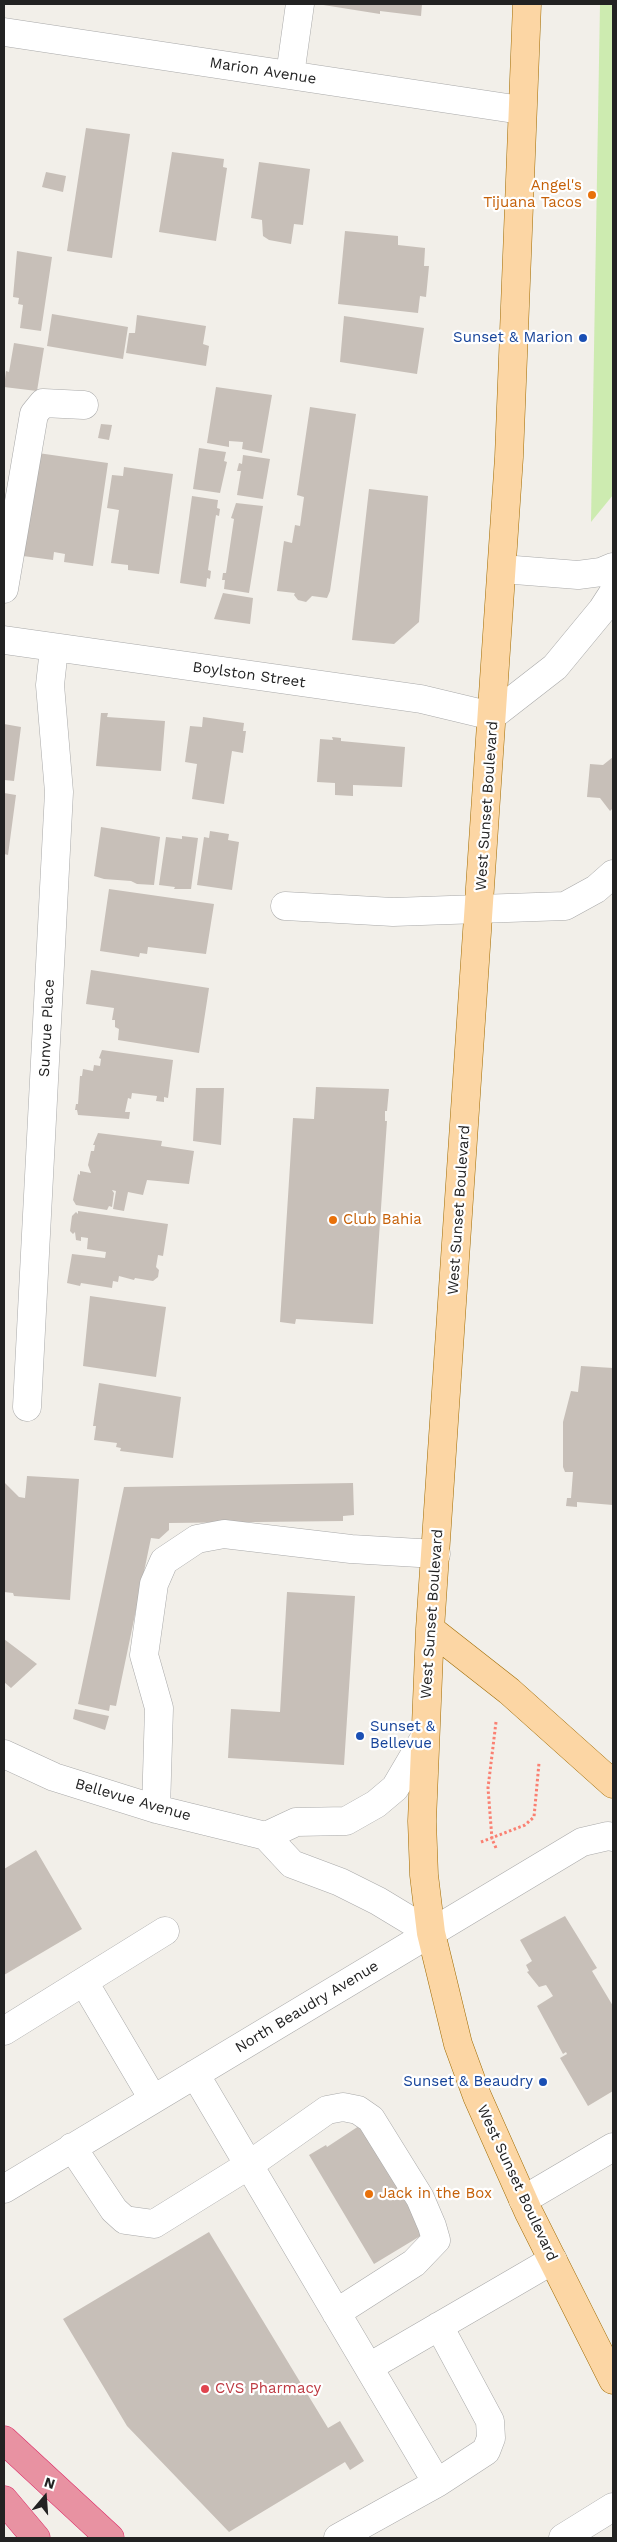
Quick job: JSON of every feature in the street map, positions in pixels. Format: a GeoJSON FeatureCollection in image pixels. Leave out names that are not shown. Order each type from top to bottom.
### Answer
{"type":"FeatureCollection","features":[{"type":"Feature","properties":{"kind":"highway"},"geometry":{"type":"LineString","coordinates":[[4,2440],[110,2538]]}},
{"type":"Feature","properties":{"kind":"highway"},"geometry":{"type":"LineString","coordinates":[[4,2500],[36,2538]]}},
{"type":"Feature","properties":{"kind":"main road","name":"West Sunset Boulevard"},"geometry":{"type":"LineString","coordinates":[[527,4],[514,351],[502,569],[430,1629],[422,1821],[424,1875],[431,1933],[458,2044],[477,2096],[523,2200],[613,2380]]}},
{"type":"Feature","properties":{"kind":"main road"},"geometry":{"type":"LineString","coordinates":[[430,1629],[509,1691],[613,1784]]}},
{"type":"Feature","properties":{"kind":"street"},"geometry":{"type":"LineString","coordinates":[[290,75],[300,4]]}},
{"type":"Feature","properties":{"kind":"street","name":"Marion Avenue"},"geometry":{"type":"LineString","coordinates":[[4,32],[522,110]]}},
{"type":"Feature","properties":{"kind":"street"},"geometry":{"type":"LineString","coordinates":[[4,589],[34,414],[43,402],[84,405]]}},
{"type":"Feature","properties":{"kind":"street"},"geometry":{"type":"LineString","coordinates":[[502,569],[578,575],[601,572],[613,567]]}},
{"type":"Feature","properties":{"kind":"street"},"geometry":{"type":"LineString","coordinates":[[492,716],[555,666],[602,610],[613,593]]}},
{"type":"Feature","properties":{"kind":"street","name":"Boylston Street"},"geometry":{"type":"LineString","coordinates":[[4,640],[54,649],[421,699],[492,716]]}},
{"type":"Feature","properties":{"kind":"street","name":"Sunvue Place"},"geometry":{"type":"LineString","coordinates":[[27,1407],[59,792],[50,685],[54,649]]}},
{"type":"Feature","properties":{"kind":"street"},"geometry":{"type":"LineString","coordinates":[[285,906],[393,912],[565,906],[596,889],[613,874]]}},
{"type":"Feature","properties":{"kind":"street"},"geometry":{"type":"LineString","coordinates":[[156,1809],[159,1708],[144,1656],[154,1584],[164,1561],[197,1539],[224,1534],[351,1549],[436,1554]]}},
{"type":"Feature","properties":{"kind":"street"},"geometry":{"type":"LineString","coordinates":[[425,1737],[395,1788],[376,1804],[346,1822],[296,1822],[266,1836],[292,1864],[348,1886],[431,1933]]}},
{"type":"Feature","properties":{"kind":"street","name":"Bellevue Avenue"},"geometry":{"type":"LineString","coordinates":[[4,1754],[54,1777],[156,1809],[266,1836]]}},
{"type":"Feature","properties":{"kind":"street","name":"North Beaudry Avenue"},"geometry":{"type":"LineString","coordinates":[[4,2189],[582,1842],[608,1836],[613,1837]]}},
{"type":"Feature","properties":{"kind":"street"},"geometry":{"type":"LineString","coordinates":[[4,2031],[165,1931]]}},
{"type":"Feature","properties":{"kind":"street"},"geometry":{"type":"LineString","coordinates":[[84,1982],[153,2099]]}},
{"type":"Feature","properties":{"kind":"street"},"geometry":{"type":"LineString","coordinates":[[194,2074],[437,2483]]}},
{"type":"Feature","properties":{"kind":"street"},"geometry":{"type":"LineString","coordinates":[[72,2147],[114,2210],[125,2220],[154,2224],[249,2165],[327,2110],[342,2107],[358,2110],[371,2119],[420,2198],[436,2240],[414,2263],[336,2313]]}},
{"type":"Feature","properties":{"kind":"street"},"geometry":{"type":"LineString","coordinates":[[523,2200],[613,2147]]}},
{"type":"Feature","properties":{"kind":"street"},"geometry":{"type":"LineString","coordinates":[[369,2367],[553,2260]]}},
{"type":"Feature","properties":{"kind":"street"},"geometry":{"type":"LineString","coordinates":[[338,2538],[437,2483],[486,2451],[491,2438],[490,2421],[439,2326]]}},
{"type":"Feature","properties":{"kind":"street"},"geometry":{"type":"LineString","coordinates":[[563,2538],[613,2507]]}},
{"type":"Feature","properties":{"kind":"path"},"geometry":{"type":"LineString","coordinates":[[496,1848],[492,1840],[488,1788],[497,1718],[505,1723]]}},
{"type":"Feature","properties":{"kind":"path"},"geometry":{"type":"LineString","coordinates":[[481,1842],[492,1840],[525,1825],[534,1817],[536,1777],[540,1756]]}},
{"type":"Feature","properties":{"kind":"green space"},"geometry":{"type":"Polygon","coordinates":[[[600,4],[613,4],[613,495],[591,522],[600,4]]]}},
{"type":"Feature","properties":{"kind":"building"},"geometry":{"type":"Polygon","coordinates":[[[317,4],[422,4],[421,16],[380,11],[380,14],[317,4]]]}},
{"type":"Feature","properties":{"kind":"building"},"geometry":{"type":"Polygon","coordinates":[[[86,128],[130,134],[112,258],[67,251],[86,128]]]}},
{"type":"Feature","properties":{"kind":"building"},"geometry":{"type":"Polygon","coordinates":[[[172,152],[224,159],[223,167],[227,168],[216,241],[159,232],[172,152]]]}},
{"type":"Feature","properties":{"kind":"building"},"geometry":{"type":"Polygon","coordinates":[[[259,162],[310,169],[303,225],[294,224],[291,244],[269,240],[263,236],[262,220],[251,218],[259,162]]]}},
{"type":"Feature","properties":{"kind":"building"},"geometry":{"type":"Polygon","coordinates":[[[46,172],[66,176],[63,192],[42,187],[46,172]]]}},
{"type":"Feature","properties":{"kind":"building"},"geometry":{"type":"Polygon","coordinates":[[[345,231],[398,236],[398,245],[425,248],[424,266],[429,266],[426,297],[420,296],[418,313],[338,304],[345,231]]]}},
{"type":"Feature","properties":{"kind":"building"},"geometry":{"type":"Polygon","coordinates":[[[17,251],[52,257],[41,331],[20,328],[23,305],[18,304],[19,298],[13,297],[17,251]]]}},
{"type":"Feature","properties":{"kind":"building"},"geometry":{"type":"Polygon","coordinates":[[[52,314],[128,327],[123,359],[47,346],[52,314]]]}},
{"type":"Feature","properties":{"kind":"building"},"geometry":{"type":"Polygon","coordinates":[[[137,315],[206,326],[203,344],[209,346],[206,366],[126,353],[129,333],[135,333],[137,315]]]}},
{"type":"Feature","properties":{"kind":"building"},"geometry":{"type":"Polygon","coordinates":[[[344,316],[424,328],[417,374],[340,362],[344,316]]]}},
{"type":"Feature","properties":{"kind":"building"},"geometry":{"type":"Polygon","coordinates":[[[14,343],[44,348],[37,391],[4,387],[6,371],[9,372],[14,343]]]}},
{"type":"Feature","properties":{"kind":"building"},"geometry":{"type":"Polygon","coordinates":[[[216,387],[272,395],[262,453],[242,449],[243,442],[229,441],[229,447],[207,443],[216,387]]]}},
{"type":"Feature","properties":{"kind":"building"},"geometry":{"type":"Polygon","coordinates":[[[310,407],[356,414],[330,591],[327,598],[312,596],[306,602],[298,600],[294,595],[295,593],[277,591],[284,541],[292,543],[295,525],[300,526],[304,497],[297,495],[310,407]]]}},
{"type":"Feature","properties":{"kind":"building"},"geometry":{"type":"Polygon","coordinates":[[[101,424],[112,425],[109,440],[98,438],[101,424]]]}},
{"type":"Feature","properties":{"kind":"building"},"geometry":{"type":"Polygon","coordinates":[[[199,448],[226,452],[224,461],[227,462],[220,493],[193,489],[199,448]]]}},
{"type":"Feature","properties":{"kind":"building"},"geometry":{"type":"Polygon","coordinates":[[[38,453],[108,463],[93,566],[64,562],[65,554],[54,552],[53,560],[23,556],[38,453]]]}},
{"type":"Feature","properties":{"kind":"building"},"geometry":{"type":"Polygon","coordinates":[[[243,455],[270,459],[263,499],[237,495],[241,471],[237,471],[239,463],[242,464],[243,455]]]}},
{"type":"Feature","properties":{"kind":"building"},"geometry":{"type":"Polygon","coordinates":[[[124,467],[173,474],[159,574],[128,570],[128,565],[111,563],[119,510],[107,508],[112,475],[123,476],[124,467]]]}},
{"type":"Feature","properties":{"kind":"building"},"geometry":{"type":"Polygon","coordinates":[[[369,489],[428,496],[419,622],[394,644],[352,640],[369,489]]]}},
{"type":"Feature","properties":{"kind":"building"},"geometry":{"type":"Polygon","coordinates":[[[192,496],[218,500],[217,508],[220,509],[219,516],[216,515],[208,570],[211,571],[210,579],[207,578],[206,587],[180,583],[192,496]]]}},
{"type":"Feature","properties":{"kind":"building"},"geometry":{"type":"Polygon","coordinates":[[[236,503],[263,506],[249,593],[224,589],[225,580],[222,580],[223,573],[226,573],[234,519],[231,518],[236,503]]]}},
{"type":"Feature","properties":{"kind":"building"},"geometry":{"type":"Polygon","coordinates":[[[223,593],[253,598],[250,624],[214,619],[223,593]]]}},
{"type":"Feature","properties":{"kind":"building"},"geometry":{"type":"Polygon","coordinates":[[[101,713],[108,713],[107,717],[165,721],[161,771],[96,766],[101,713]]]}},
{"type":"Feature","properties":{"kind":"building"},"geometry":{"type":"Polygon","coordinates":[[[203,717],[244,723],[243,731],[246,731],[243,753],[232,751],[224,804],[192,799],[197,764],[185,762],[190,726],[202,727],[203,717]]]}},
{"type":"Feature","properties":{"kind":"building"},"geometry":{"type":"Polygon","coordinates":[[[4,724],[21,727],[14,781],[4,780],[4,724]]]}},
{"type":"Feature","properties":{"kind":"building"},"geometry":{"type":"Polygon","coordinates":[[[332,737],[341,738],[341,741],[405,747],[402,787],[353,785],[353,796],[335,795],[335,783],[317,782],[320,739],[333,740],[332,737]]]}},
{"type":"Feature","properties":{"kind":"building"},"geometry":{"type":"Polygon","coordinates":[[[613,757],[613,808],[610,811],[600,798],[587,797],[590,764],[603,765],[613,757]]]}},
{"type":"Feature","properties":{"kind":"building"},"geometry":{"type":"Polygon","coordinates":[[[4,793],[16,795],[8,855],[4,854],[4,793]]]}},
{"type":"Feature","properties":{"kind":"building"},"geometry":{"type":"Polygon","coordinates":[[[101,827],[160,837],[154,885],[137,884],[131,881],[104,879],[94,876],[101,827]]]}},
{"type":"Feature","properties":{"kind":"building"},"geometry":{"type":"Polygon","coordinates":[[[210,831],[229,834],[228,840],[239,842],[232,890],[197,885],[204,837],[209,838],[210,831]]]}},
{"type":"Feature","properties":{"kind":"building"},"geometry":{"type":"Polygon","coordinates":[[[182,836],[198,838],[191,889],[174,889],[175,887],[159,885],[166,837],[182,839],[182,836]]]}},
{"type":"Feature","properties":{"kind":"building"},"geometry":{"type":"Polygon","coordinates":[[[109,889],[214,904],[206,954],[148,947],[147,954],[140,953],[139,957],[100,951],[109,889]]]}},
{"type":"Feature","properties":{"kind":"building"},"geometry":{"type":"Polygon","coordinates":[[[91,970],[209,988],[199,1053],[118,1040],[119,1029],[115,1027],[115,1020],[112,1020],[114,1008],[86,1004],[91,970]]]}},
{"type":"Feature","properties":{"kind":"building"},"geometry":{"type":"Polygon","coordinates":[[[102,1050],[173,1060],[168,1098],[164,1097],[164,1102],[156,1101],[157,1096],[132,1093],[131,1099],[128,1098],[125,1112],[130,1112],[129,1119],[78,1115],[77,1110],[75,1110],[76,1104],[78,1104],[80,1076],[82,1076],[83,1069],[93,1071],[94,1065],[100,1066],[101,1059],[99,1058],[102,1050]]]}},
{"type":"Feature","properties":{"kind":"building","name":"Club Bahia"},"geometry":{"type":"Polygon","coordinates":[[[316,1087],[389,1089],[387,1111],[385,1111],[385,1121],[387,1121],[373,1324],[296,1319],[295,1324],[280,1322],[293,1118],[314,1119],[316,1087]]]}},
{"type":"Feature","properties":{"kind":"building"},"geometry":{"type":"Polygon","coordinates":[[[196,1088],[224,1088],[221,1145],[193,1141],[196,1088]]]}},
{"type":"Feature","properties":{"kind":"building"},"geometry":{"type":"Polygon","coordinates":[[[98,1133],[162,1141],[161,1146],[194,1151],[189,1184],[147,1180],[143,1195],[128,1192],[124,1211],[113,1209],[116,1191],[112,1190],[114,1193],[112,1207],[109,1206],[107,1210],[76,1205],[73,1200],[78,1174],[80,1175],[80,1171],[91,1173],[88,1165],[91,1151],[94,1151],[95,1145],[93,1145],[98,1133]]]}},
{"type":"Feature","properties":{"kind":"building"},"geometry":{"type":"Polygon","coordinates":[[[78,1211],[168,1224],[163,1256],[158,1255],[156,1267],[159,1270],[158,1277],[153,1281],[135,1278],[134,1280],[119,1276],[118,1282],[113,1281],[112,1288],[81,1283],[80,1286],[67,1283],[72,1254],[105,1258],[106,1252],[87,1249],[88,1238],[81,1237],[81,1241],[76,1240],[75,1232],[73,1234],[70,1231],[72,1216],[76,1212],[78,1214],[78,1211]]]}},
{"type":"Feature","properties":{"kind":"building"},"geometry":{"type":"Polygon","coordinates":[[[90,1296],[166,1307],[156,1377],[83,1366],[90,1296]]]}},
{"type":"Feature","properties":{"kind":"building"},"geometry":{"type":"Polygon","coordinates":[[[581,1366],[613,1368],[613,1505],[577,1502],[577,1507],[566,1506],[567,1498],[571,1498],[573,1472],[565,1472],[563,1467],[563,1422],[571,1391],[578,1392],[581,1366]]]}},
{"type":"Feature","properties":{"kind":"building"},"geometry":{"type":"Polygon","coordinates":[[[99,1383],[181,1397],[173,1458],[120,1451],[121,1448],[116,1447],[117,1443],[94,1440],[96,1426],[93,1426],[99,1383]]]}},
{"type":"Feature","properties":{"kind":"building"},"geometry":{"type":"Polygon","coordinates":[[[27,1476],[79,1479],[70,1600],[14,1596],[13,1593],[4,1592],[4,1482],[19,1497],[25,1498],[27,1476]]]}},
{"type":"Feature","properties":{"kind":"building"},"geometry":{"type":"Polygon","coordinates":[[[353,1483],[354,1515],[343,1516],[343,1521],[169,1523],[169,1530],[159,1539],[151,1538],[116,1706],[110,1705],[109,1711],[78,1704],[124,1487],[353,1483]]]}},
{"type":"Feature","properties":{"kind":"building"},"geometry":{"type":"Polygon","coordinates":[[[287,1592],[355,1596],[344,1765],[228,1758],[231,1709],[280,1712],[287,1592]]]}},
{"type":"Feature","properties":{"kind":"building"},"geometry":{"type":"Polygon","coordinates":[[[4,1639],[37,1664],[11,1688],[4,1682],[4,1639]]]}},
{"type":"Feature","properties":{"kind":"building"},"geometry":{"type":"Polygon","coordinates":[[[75,1709],[109,1716],[105,1730],[73,1719],[75,1709]]]}},
{"type":"Feature","properties":{"kind":"building"},"geometry":{"type":"Polygon","coordinates":[[[36,1850],[82,1929],[4,1975],[4,1869],[36,1850]]]}},
{"type":"Feature","properties":{"kind":"building"},"geometry":{"type":"Polygon","coordinates":[[[565,1916],[597,1968],[592,1971],[613,2006],[613,2091],[588,2106],[560,2058],[567,2054],[566,2052],[563,2054],[537,2006],[553,1996],[546,1985],[539,1987],[527,1972],[529,1971],[526,1965],[532,1961],[520,1940],[565,1916]]]}},
{"type":"Feature","properties":{"kind":"building"},"geometry":{"type":"Polygon","coordinates":[[[362,2124],[427,2232],[374,2264],[309,2155],[326,2145],[327,2147],[362,2124]]]}},
{"type":"Feature","properties":{"kind":"building"},"geometry":{"type":"Polygon","coordinates":[[[209,2232],[328,2428],[340,2421],[364,2461],[350,2470],[345,2462],[229,2532],[127,2426],[63,2319],[209,2232]]]}},
{"type":"Feature","properties":{"kind":"place","name":"Angel's Tijuana Tacos"},"geometry":{"type":"Point","coordinates":[592,195]}},
{"type":"Feature","properties":{"kind":"place","name":"Sunset & Marion"},"geometry":{"type":"Point","coordinates":[583,338]}},
{"type":"Feature","properties":{"kind":"place","name":"Club Bahia"},"geometry":{"type":"Point","coordinates":[333,1220]}},
{"type":"Feature","properties":{"kind":"place","name":"Sunset & Bellevue"},"geometry":{"type":"Point","coordinates":[360,1736]}},
{"type":"Feature","properties":{"kind":"place","name":"Sunset & Beaudry"},"geometry":{"type":"Point","coordinates":[543,2082]}},
{"type":"Feature","properties":{"kind":"place","name":"Jack in the Box"},"geometry":{"type":"Point","coordinates":[369,2194]}},
{"type":"Feature","properties":{"kind":"place","name":"CVS Pharmacy"},"geometry":{"type":"Point","coordinates":[205,2389]}}]}
